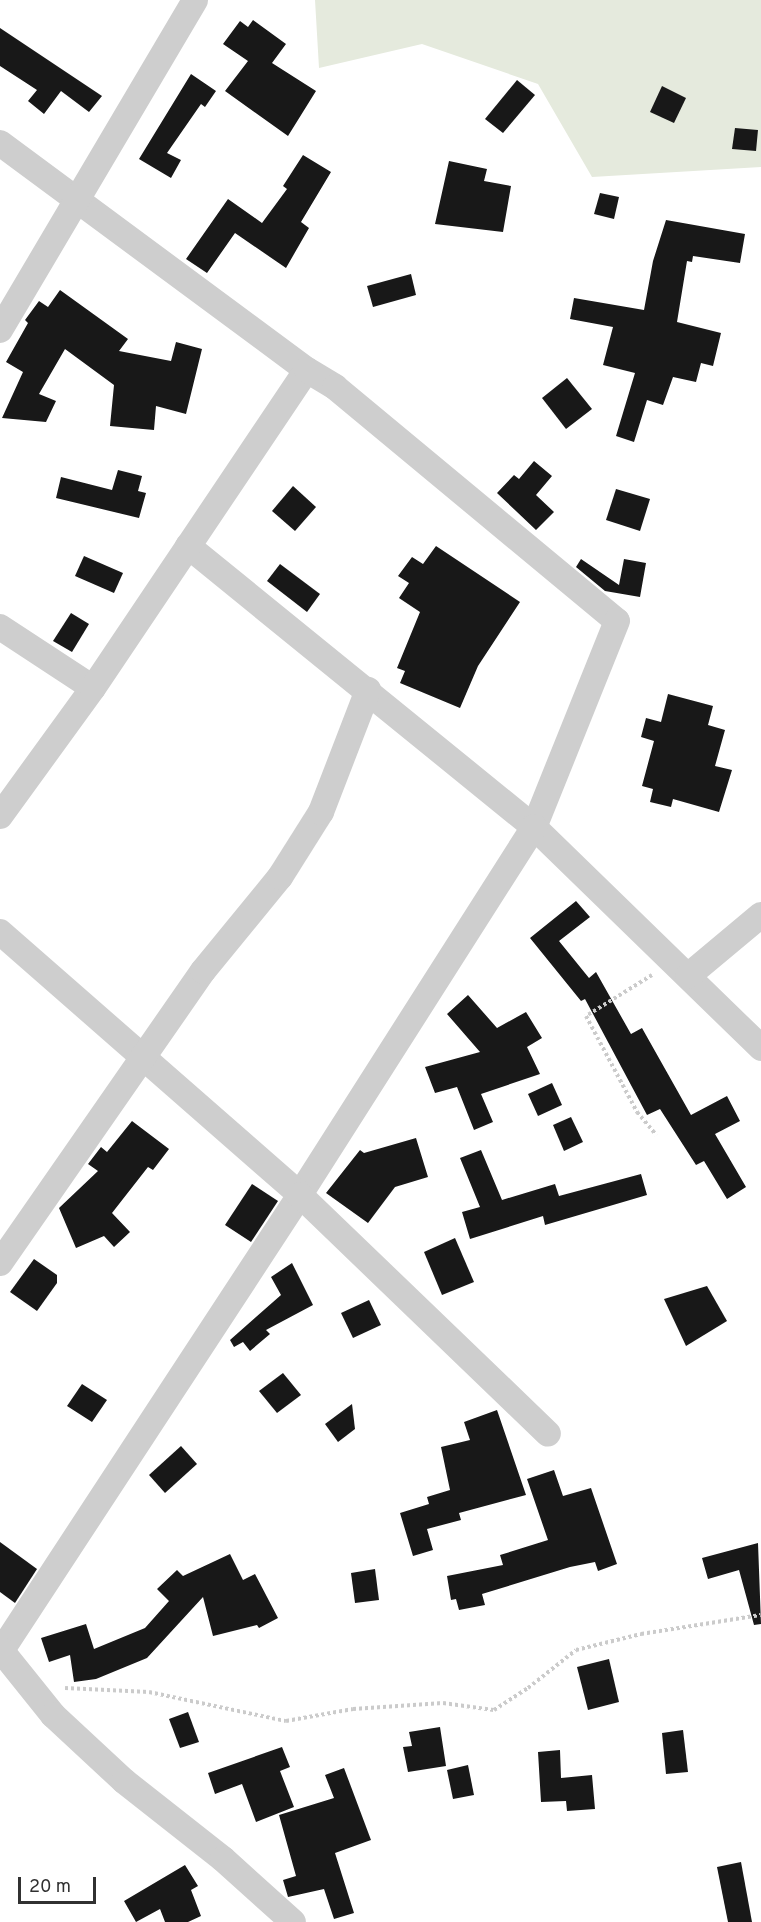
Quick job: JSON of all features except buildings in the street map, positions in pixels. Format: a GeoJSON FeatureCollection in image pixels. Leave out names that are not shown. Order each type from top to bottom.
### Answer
{"type":"FeatureCollection","features":[{"type":"Feature","properties":{"kind":"street"},"geometry":{"type":"LineString","coordinates":[[0,330],[195,0]]}},
{"type":"Feature","properties":{"kind":"street"},"geometry":{"type":"LineString","coordinates":[[0,143],[77,203],[307,370],[335,387],[617,621],[534,826],[300,1195],[1,1651],[53,1715],[124,1781],[224,1860],[293,1922]]}},
{"type":"Feature","properties":{"kind":"street"},"geometry":{"type":"LineString","coordinates":[[0,816],[93,688],[307,370]]}},
{"type":"Feature","properties":{"kind":"street"},"geometry":{"type":"LineString","coordinates":[[188,546],[534,826],[761,1048]]}},
{"type":"Feature","properties":{"kind":"street"},"geometry":{"type":"LineString","coordinates":[[0,627],[93,688]]}},
{"type":"Feature","properties":{"kind":"street"},"geometry":{"type":"LineString","coordinates":[[0,1263],[203,971],[280,877],[321,812],[368,690]]}},
{"type":"Feature","properties":{"kind":"street"},"geometry":{"type":"LineString","coordinates":[[681,970],[761,915]]}},
{"type":"Feature","properties":{"kind":"street"},"geometry":{"type":"LineString","coordinates":[[0,932],[300,1195],[548,1434]]}},
{"type":"Feature","properties":{"kind":"path"},"geometry":{"type":"LineString","coordinates":[[656,1135],[637,1112],[586,1016],[681,970]]}},
{"type":"Feature","properties":{"kind":"path"},"geometry":{"type":"LineString","coordinates":[[31,1687],[149,1692],[286,1721],[353,1709],[443,1703],[494,1710],[528,1689],[576,1650],[641,1634],[761,1615]]}},
{"type":"Feature","properties":{"kind":"shaded area"},"geometry":{"type":"Polygon","coordinates":[[[315,0],[761,0],[761,167],[592,177],[538,84],[422,44],[319,68],[315,0]]]}}]}
